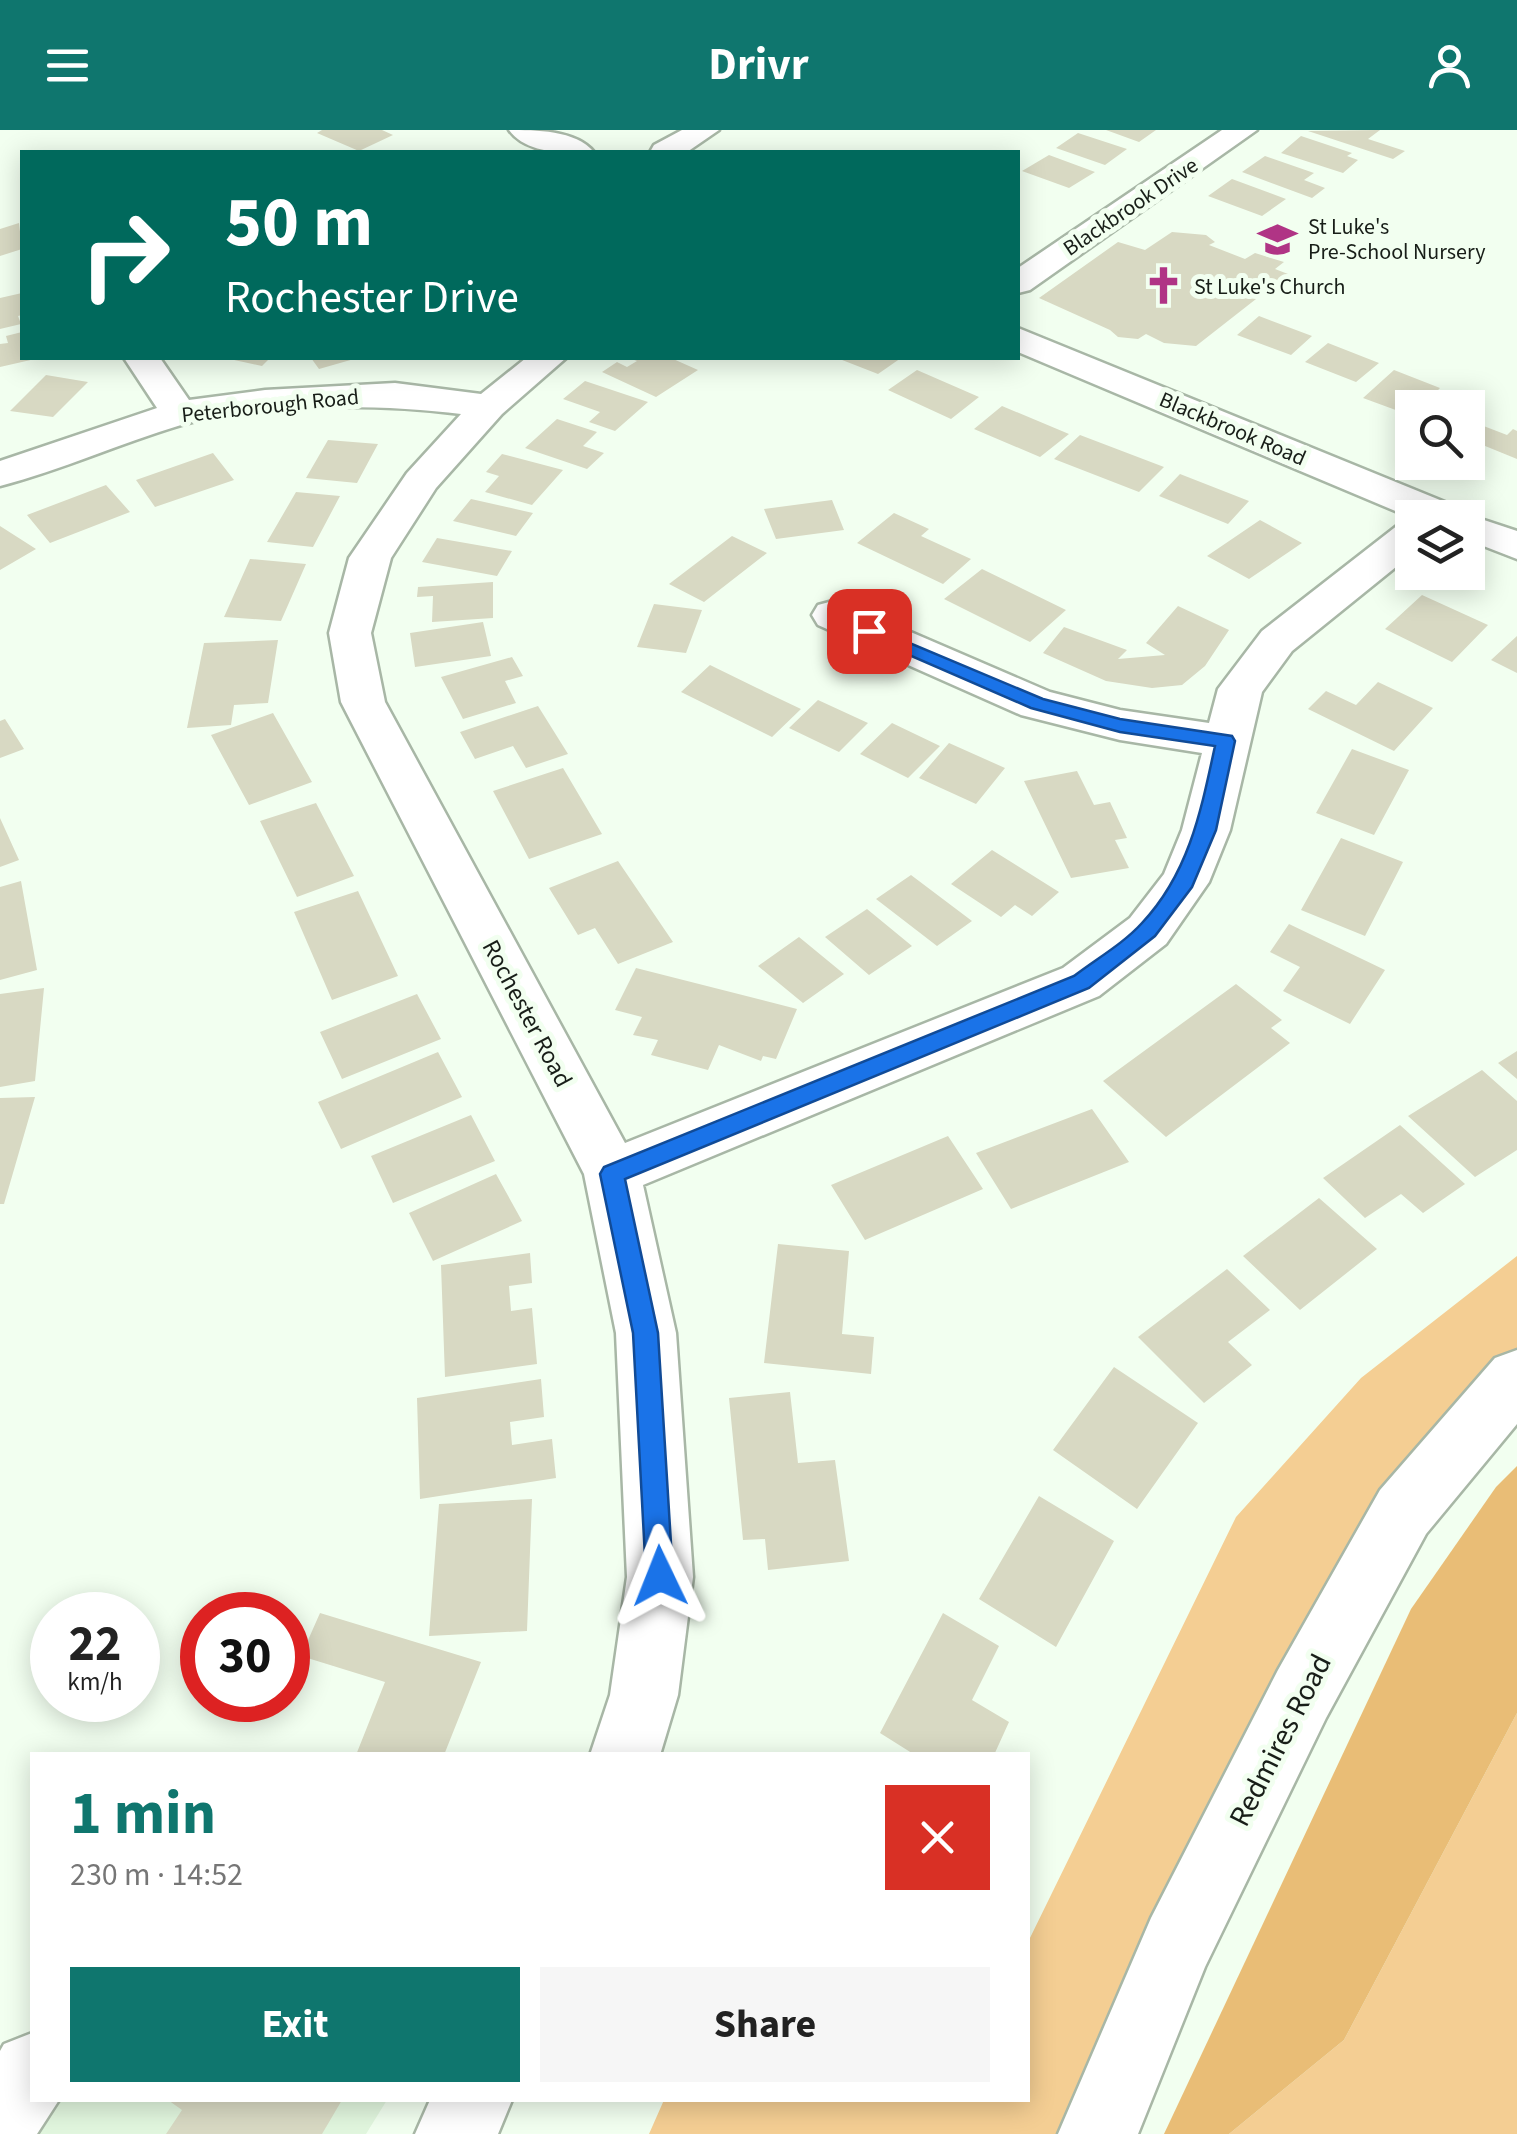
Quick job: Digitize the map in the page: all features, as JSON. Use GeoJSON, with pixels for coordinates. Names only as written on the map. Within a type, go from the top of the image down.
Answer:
{"type":"FeatureCollection","features":[{"type":"Feature","properties":{"kind":"street"},"geometry":{"type":"LineString","coordinates":[[524,130],[573,150]]}},
{"type":"Feature","properties":{"kind":"street"},"geometry":{"type":"LineString","coordinates":[[669,150],[704,130]]}},
{"type":"Feature","properties":{"kind":"street","name":"Blackbrook Drive"},"geometry":{"type":"LineString","coordinates":[[1020,282],[1242,130]]}},
{"type":"Feature","properties":{"kind":"street","name":"Blackbrook Road"},"geometry":{"type":"LineString","coordinates":[[1020,340],[1407,500]]}},
{"type":"Feature","properties":{"kind":"street"},"geometry":{"type":"LineString","coordinates":[[143,360],[179,413]]}},
{"type":"Feature","properties":{"kind":"street","name":"Rochester Road"},"geometry":{"type":"LineString","coordinates":[[546,360],[489,406],[421,481],[370,558],[350,633],[363,702],[612,1174],[646,1333],[660,1576],[644,1695],[626,1752]]}},
{"type":"Feature","properties":{"kind":"street","name":"Peterborough Road"},"geometry":{"type":"LineString","coordinates":[[0,474],[179,413],[265,401],[380,394],[489,406]]}},
{"type":"Feature","properties":{"kind":"street","name":"Blackbrook Road"},"geometry":{"type":"LineString","coordinates":[[1485,533],[1517,546]]}},
{"type":"Feature","properties":{"kind":"street"},"geometry":{"type":"LineString","coordinates":[[612,1174],[1081,982],[1148,931],[1185,882],[1206,830],[1240,688],[1278,641],[1395,557]]}},
{"type":"Feature","properties":{"kind":"street"},"geometry":{"type":"LineString","coordinates":[[833,615],[1037,704],[1120,725],[1226,741]]}},
{"type":"Feature","properties":{"kind":"street","name":"Redmires Road"},"geometry":{"type":"LineString","coordinates":[[1098,2134],[1177,1944],[1302,1694],[1403,1512],[1517,1378]]}},
{"type":"Feature","properties":{"kind":"street"},"geometry":{"type":"LineString","coordinates":[[0,2120],[30,2075]]}},
{"type":"Feature","properties":{"kind":"street"},"geometry":{"type":"LineString","coordinates":[[455,2134],[472,2102]]}},
{"type":"Feature","properties":{"kind":"shaded area"},"geometry":{"type":"Polygon","coordinates":[[[1517,1256],[1517,1378],[1403,1512],[1098,2134],[649,2134],[663,2102],[1030,2102],[1030,1938],[1236,1517],[1361,1378],[1517,1256]]]}},
{"type":"Feature","properties":{"kind":"shaded area"},"geometry":{"type":"Polygon","coordinates":[[[1517,1466],[1517,1713],[1344,2040],[1229,2134],[1164,2134],[1411,1609],[1496,1487],[1517,1466]]]}},
{"type":"Feature","properties":{"kind":"shaded area"},"geometry":{"type":"Polygon","coordinates":[[[1517,1713],[1517,2134],[1229,2134],[1344,2040],[1517,1713]]]}},
{"type":"Feature","properties":{"kind":"shaded area"},"geometry":{"type":"Polygon","coordinates":[[[35,2102],[386,2102],[366,2134],[13,2134],[35,2102]]]}},
{"type":"Feature","properties":{"kind":"building"},"geometry":{"type":"Polygon","coordinates":[[[382,130],[393,135],[357,150],[317,133],[382,130]]]}},
{"type":"Feature","properties":{"kind":"building"},"geometry":{"type":"Polygon","coordinates":[[[1106,130],[1156,130],[1139,142],[1106,130]]]}},
{"type":"Feature","properties":{"kind":"building"},"geometry":{"type":"Polygon","coordinates":[[[1380,130],[1368,139],[1405,151],[1393,159],[1308,131],[1380,130]]]}},
{"type":"Feature","properties":{"kind":"building"},"geometry":{"type":"Polygon","coordinates":[[[1078,133],[1127,149],[1105,165],[1056,148],[1078,133]]]}},
{"type":"Feature","properties":{"kind":"building"},"geometry":{"type":"Polygon","coordinates":[[[1301,136],[1352,153],[1347,156],[1358,160],[1343,173],[1281,153],[1301,136]]]}},
{"type":"Feature","properties":{"kind":"building"},"geometry":{"type":"Polygon","coordinates":[[[1049,155],[1095,172],[1069,188],[1022,171],[1049,155]]]}},
{"type":"Feature","properties":{"kind":"building"},"geometry":{"type":"Polygon","coordinates":[[[1265,156],[1314,173],[1304,180],[1325,188],[1312,198],[1242,172],[1265,156]]]}},
{"type":"Feature","properties":{"kind":"building"},"geometry":{"type":"Polygon","coordinates":[[[1232,179],[1286,199],[1262,216],[1208,196],[1232,179]]]}},
{"type":"Feature","properties":{"kind":"building"},"geometry":{"type":"Polygon","coordinates":[[[19,223],[20,250],[0,256],[0,229],[19,223]]]}},
{"type":"Feature","properties":{"kind":"building","name":"St Luke's Church"},"geometry":{"type":"Polygon","coordinates":[[[1172,232],[1206,235],[1215,242],[1209,245],[1245,259],[1255,253],[1284,262],[1275,269],[1288,274],[1196,346],[1164,343],[1146,334],[1138,339],[1118,337],[1039,298],[1118,242],[1145,250],[1172,232]]]}},
{"type":"Feature","properties":{"kind":"building"},"geometry":{"type":"Polygon","coordinates":[[[20,293],[20,324],[0,329],[0,298],[20,293]]]}},
{"type":"Feature","properties":{"kind":"building"},"geometry":{"type":"Polygon","coordinates":[[[1259,316],[1312,336],[1291,355],[1237,335],[1259,316]]]}},
{"type":"Feature","properties":{"kind":"building"},"geometry":{"type":"Polygon","coordinates":[[[20,332],[20,360],[31,360],[0,367],[0,344],[8,343],[6,336],[20,332]]]}},
{"type":"Feature","properties":{"kind":"building"},"geometry":{"type":"Polygon","coordinates":[[[1328,343],[1379,363],[1356,382],[1305,362],[1328,343]]]}},
{"type":"Feature","properties":{"kind":"building"},"geometry":{"type":"Polygon","coordinates":[[[234,360],[268,360],[262,366],[234,360]]]}},
{"type":"Feature","properties":{"kind":"building"},"geometry":{"type":"Polygon","coordinates":[[[312,360],[350,360],[319,369],[312,360]]]}},
{"type":"Feature","properties":{"kind":"building"},"geometry":{"type":"Polygon","coordinates":[[[676,360],[698,370],[656,397],[602,372],[617,362],[627,367],[637,361],[676,360]]]}},
{"type":"Feature","properties":{"kind":"building"},"geometry":{"type":"Polygon","coordinates":[[[842,360],[898,360],[878,374],[842,360]]]}},
{"type":"Feature","properties":{"kind":"building"},"geometry":{"type":"Polygon","coordinates":[[[917,370],[979,397],[951,419],[888,390],[917,370]]]}},
{"type":"Feature","properties":{"kind":"building"},"geometry":{"type":"Polygon","coordinates":[[[1394,370],[1440,388],[1395,390],[1395,410],[1363,398],[1394,370]]]}},
{"type":"Feature","properties":{"kind":"building"},"geometry":{"type":"Polygon","coordinates":[[[46,375],[88,382],[53,417],[10,411],[46,375]]]}},
{"type":"Feature","properties":{"kind":"building"},"geometry":{"type":"Polygon","coordinates":[[[585,381],[648,402],[615,431],[589,422],[600,412],[563,399],[585,381]]]}},
{"type":"Feature","properties":{"kind":"building"},"geometry":{"type":"Polygon","coordinates":[[[1002,406],[1069,434],[1040,457],[974,429],[1002,406]]]}},
{"type":"Feature","properties":{"kind":"building"},"geometry":{"type":"Polygon","coordinates":[[[557,419],[597,432],[583,446],[604,453],[587,469],[525,448],[557,419]]]}},
{"type":"Feature","properties":{"kind":"building"},"geometry":{"type":"Polygon","coordinates":[[[1485,427],[1507,435],[1513,429],[1517,431],[1517,459],[1485,446],[1485,427]]]}},
{"type":"Feature","properties":{"kind":"building"},"geometry":{"type":"Polygon","coordinates":[[[1080,435],[1164,467],[1139,492],[1054,459],[1080,435]]]}},
{"type":"Feature","properties":{"kind":"building"},"geometry":{"type":"Polygon","coordinates":[[[328,440],[378,444],[357,483],[306,478],[328,440]]]}},
{"type":"Feature","properties":{"kind":"building"},"geometry":{"type":"Polygon","coordinates":[[[213,453],[234,480],[155,507],[136,480],[213,453]]]}},
{"type":"Feature","properties":{"kind":"building"},"geometry":{"type":"Polygon","coordinates":[[[502,454],[563,470],[532,505],[485,492],[499,476],[486,472],[502,454]]]}},
{"type":"Feature","properties":{"kind":"building"},"geometry":{"type":"Polygon","coordinates":[[[1180,474],[1249,501],[1228,524],[1159,496],[1180,474]]]}},
{"type":"Feature","properties":{"kind":"building"},"geometry":{"type":"Polygon","coordinates":[[[106,485],[130,512],[50,543],[27,515],[106,485]]]}},
{"type":"Feature","properties":{"kind":"building"},"geometry":{"type":"Polygon","coordinates":[[[296,492],[340,496],[313,547],[267,542],[296,492]]]}},
{"type":"Feature","properties":{"kind":"building"},"geometry":{"type":"Polygon","coordinates":[[[471,499],[533,513],[516,536],[453,521],[471,499]]]}},
{"type":"Feature","properties":{"kind":"building"},"geometry":{"type":"Polygon","coordinates":[[[832,500],[844,530],[776,539],[764,509],[832,500]]]}},
{"type":"Feature","properties":{"kind":"building"},"geometry":{"type":"Polygon","coordinates":[[[894,513],[929,529],[921,536],[971,559],[943,584],[857,543],[894,513]]]}},
{"type":"Feature","properties":{"kind":"building"},"geometry":{"type":"Polygon","coordinates":[[[1260,520],[1302,543],[1249,579],[1207,556],[1260,520]]]}},
{"type":"Feature","properties":{"kind":"building"},"geometry":{"type":"Polygon","coordinates":[[[0,526],[36,549],[0,570],[0,526]]]}},
{"type":"Feature","properties":{"kind":"building"},"geometry":{"type":"Polygon","coordinates":[[[732,536],[767,553],[704,602],[669,584],[732,536]]]}},
{"type":"Feature","properties":{"kind":"building"},"geometry":{"type":"Polygon","coordinates":[[[437,538],[512,551],[497,576],[422,562],[437,538]]]}},
{"type":"Feature","properties":{"kind":"building"},"geometry":{"type":"Polygon","coordinates":[[[250,559],[306,564],[281,621],[224,617],[250,559]]]}},
{"type":"Feature","properties":{"kind":"building"},"geometry":{"type":"Polygon","coordinates":[[[982,569],[1066,610],[1030,642],[944,599],[982,569]]]}},
{"type":"Feature","properties":{"kind":"building"},"geometry":{"type":"Polygon","coordinates":[[[493,582],[493,618],[432,622],[433,596],[417,597],[418,587],[493,582]]]}},
{"type":"Feature","properties":{"kind":"building"},"geometry":{"type":"Polygon","coordinates":[[[1422,595],[1488,625],[1452,662],[1385,629],[1422,595]]]}},
{"type":"Feature","properties":{"kind":"building"},"geometry":{"type":"Polygon","coordinates":[[[654,604],[702,610],[686,653],[637,647],[654,604]]]}},
{"type":"Feature","properties":{"kind":"building"},"geometry":{"type":"Polygon","coordinates":[[[1178,606],[1229,630],[1205,666],[1182,685],[1152,688],[1106,681],[1043,653],[1064,627],[1127,650],[1118,659],[1165,655],[1146,643],[1178,606]]]}},
{"type":"Feature","properties":{"kind":"building"},"geometry":{"type":"Polygon","coordinates":[[[483,622],[491,656],[415,667],[410,633],[483,622]]]}},
{"type":"Feature","properties":{"kind":"building"},"geometry":{"type":"Polygon","coordinates":[[[1517,636],[1517,673],[1491,660],[1517,636]]]}},
{"type":"Feature","properties":{"kind":"building"},"geometry":{"type":"Polygon","coordinates":[[[278,640],[268,703],[234,705],[231,725],[187,728],[204,643],[278,640]]]}},
{"type":"Feature","properties":{"kind":"building"},"geometry":{"type":"Polygon","coordinates":[[[512,657],[523,676],[505,681],[516,703],[463,719],[441,677],[512,657]]]}},
{"type":"Feature","properties":{"kind":"building"},"geometry":{"type":"Polygon","coordinates":[[[710,665],[801,709],[772,737],[681,692],[710,665]]]}},
{"type":"Feature","properties":{"kind":"building"},"geometry":{"type":"Polygon","coordinates":[[[1378,682],[1433,708],[1394,751],[1308,709],[1326,691],[1356,705],[1378,682]]]}},
{"type":"Feature","properties":{"kind":"building"},"geometry":{"type":"Polygon","coordinates":[[[818,700],[868,723],[839,752],[789,728],[818,700]]]}},
{"type":"Feature","properties":{"kind":"building"},"geometry":{"type":"Polygon","coordinates":[[[538,706],[568,754],[526,768],[513,746],[475,759],[460,732],[538,706]]]}},
{"type":"Feature","properties":{"kind":"building"},"geometry":{"type":"Polygon","coordinates":[[[273,713],[312,782],[249,805],[211,735],[273,713]]]}},
{"type":"Feature","properties":{"kind":"building"},"geometry":{"type":"Polygon","coordinates":[[[5,719],[24,749],[0,758],[0,721],[5,719]]]}},
{"type":"Feature","properties":{"kind":"building"},"geometry":{"type":"Polygon","coordinates":[[[892,723],[940,746],[908,778],[860,754],[892,723]]]}},
{"type":"Feature","properties":{"kind":"building"},"geometry":{"type":"Polygon","coordinates":[[[949,743],[1005,768],[976,804],[919,778],[949,743]]]}},
{"type":"Feature","properties":{"kind":"building"},"geometry":{"type":"Polygon","coordinates":[[[1352,749],[1409,770],[1374,835],[1316,813],[1352,749]]]}},
{"type":"Feature","properties":{"kind":"building"},"geometry":{"type":"Polygon","coordinates":[[[563,768],[602,834],[529,859],[493,791],[563,768]]]}},
{"type":"Feature","properties":{"kind":"building"},"geometry":{"type":"Polygon","coordinates":[[[1077,771],[1094,805],[1110,802],[1127,838],[1115,840],[1129,868],[1071,878],[1024,781],[1077,771]]]}},
{"type":"Feature","properties":{"kind":"building"},"geometry":{"type":"Polygon","coordinates":[[[316,803],[354,876],[297,897],[260,821],[316,803]]]}},
{"type":"Feature","properties":{"kind":"building"},"geometry":{"type":"Polygon","coordinates":[[[0,818],[19,860],[0,867],[0,818]]]}},
{"type":"Feature","properties":{"kind":"building"},"geometry":{"type":"Polygon","coordinates":[[[1341,838],[1403,862],[1365,936],[1301,910],[1341,838]]]}},
{"type":"Feature","properties":{"kind":"building"},"geometry":{"type":"Polygon","coordinates":[[[992,850],[1059,892],[1032,916],[1015,905],[1001,917],[951,884],[992,850]]]}},
{"type":"Feature","properties":{"kind":"building"},"geometry":{"type":"Polygon","coordinates":[[[618,861],[673,942],[618,964],[595,928],[578,935],[549,888],[618,861]]]}},
{"type":"Feature","properties":{"kind":"building"},"geometry":{"type":"Polygon","coordinates":[[[911,875],[972,921],[937,946],[876,899],[911,875]]]}},
{"type":"Feature","properties":{"kind":"building"},"geometry":{"type":"Polygon","coordinates":[[[21,881],[37,970],[0,980],[0,887],[21,881]]]}},
{"type":"Feature","properties":{"kind":"building"},"geometry":{"type":"Polygon","coordinates":[[[358,891],[398,976],[332,1000],[294,912],[358,891]]]}},
{"type":"Feature","properties":{"kind":"building"},"geometry":{"type":"Polygon","coordinates":[[[867,909],[912,946],[869,975],[825,937],[867,909]]]}},
{"type":"Feature","properties":{"kind":"building"},"geometry":{"type":"Polygon","coordinates":[[[1289,924],[1385,970],[1350,1024],[1283,991],[1300,967],[1270,952],[1289,924]]]}},
{"type":"Feature","properties":{"kind":"building"},"geometry":{"type":"Polygon","coordinates":[[[799,937],[844,974],[803,1003],[758,966],[799,937]]]}},
{"type":"Feature","properties":{"kind":"building"},"geometry":{"type":"Polygon","coordinates":[[[636,968],[797,1009],[776,1059],[763,1056],[761,1061],[719,1045],[708,1070],[651,1055],[658,1040],[633,1035],[642,1017],[615,1010],[636,968]]]}},
{"type":"Feature","properties":{"kind":"building"},"geometry":{"type":"Polygon","coordinates":[[[1236,984],[1282,1020],[1271,1028],[1290,1043],[1166,1137],[1103,1081],[1236,984]]]}},
{"type":"Feature","properties":{"kind":"building"},"geometry":{"type":"Polygon","coordinates":[[[44,988],[35,1081],[0,1087],[0,994],[44,988]]]}},
{"type":"Feature","properties":{"kind":"building"},"geometry":{"type":"Polygon","coordinates":[[[417,994],[441,1039],[342,1079],[320,1032],[417,994]]]}},
{"type":"Feature","properties":{"kind":"building"},"geometry":{"type":"Polygon","coordinates":[[[1517,1051],[1517,1079],[1498,1063],[1517,1051]]]}},
{"type":"Feature","properties":{"kind":"building"},"geometry":{"type":"Polygon","coordinates":[[[438,1052],[462,1097],[341,1149],[318,1102],[438,1052]]]}},
{"type":"Feature","properties":{"kind":"building"},"geometry":{"type":"Polygon","coordinates":[[[1482,1070],[1517,1101],[1517,1150],[1475,1177],[1408,1116],[1482,1070]]]}},
{"type":"Feature","properties":{"kind":"building"},"geometry":{"type":"Polygon","coordinates":[[[35,1097],[4,1204],[0,1204],[0,1098],[35,1097]]]}},
{"type":"Feature","properties":{"kind":"building"},"geometry":{"type":"Polygon","coordinates":[[[1092,1109],[1129,1162],[1011,1209],[976,1153],[1092,1109]]]}},
{"type":"Feature","properties":{"kind":"building"},"geometry":{"type":"Polygon","coordinates":[[[471,1115],[495,1161],[393,1203],[371,1156],[471,1115]]]}},
{"type":"Feature","properties":{"kind":"building"},"geometry":{"type":"Polygon","coordinates":[[[1400,1125],[1465,1184],[1423,1213],[1401,1194],[1365,1218],[1323,1178],[1400,1125]]]}},
{"type":"Feature","properties":{"kind":"building"},"geometry":{"type":"Polygon","coordinates":[[[948,1136],[983,1189],[865,1240],[831,1185],[948,1136]]]}},
{"type":"Feature","properties":{"kind":"building"},"geometry":{"type":"Polygon","coordinates":[[[496,1174],[522,1221],[433,1261],[409,1213],[496,1174]]]}},
{"type":"Feature","properties":{"kind":"building"},"geometry":{"type":"Polygon","coordinates":[[[1319,1198],[1377,1249],[1300,1310],[1243,1256],[1319,1198]]]}},
{"type":"Feature","properties":{"kind":"building"},"geometry":{"type":"Polygon","coordinates":[[[778,1244],[849,1251],[842,1334],[874,1337],[871,1374],[764,1363],[778,1244]]]}},
{"type":"Feature","properties":{"kind":"building"},"geometry":{"type":"Polygon","coordinates":[[[530,1253],[532,1283],[509,1286],[511,1311],[532,1308],[537,1364],[445,1377],[441,1265],[530,1253]]]}},
{"type":"Feature","properties":{"kind":"building"},"geometry":{"type":"Polygon","coordinates":[[[1227,1269],[1270,1310],[1228,1342],[1252,1365],[1204,1403],[1138,1337],[1227,1269]]]}},
{"type":"Feature","properties":{"kind":"building"},"geometry":{"type":"Polygon","coordinates":[[[1114,1367],[1198,1423],[1137,1509],[1053,1450],[1114,1367]]]}},
{"type":"Feature","properties":{"kind":"building"},"geometry":{"type":"Polygon","coordinates":[[[541,1379],[544,1417],[510,1422],[512,1445],[552,1439],[556,1478],[420,1499],[417,1398],[541,1379]]]}},
{"type":"Feature","properties":{"kind":"building"},"geometry":{"type":"Polygon","coordinates":[[[790,1392],[798,1463],[835,1460],[849,1561],[768,1570],[765,1539],[743,1540],[729,1398],[790,1392]]]}},
{"type":"Feature","properties":{"kind":"building"},"geometry":{"type":"Polygon","coordinates":[[[1039,1496],[1114,1541],[1056,1647],[979,1599],[1039,1496]]]}},
{"type":"Feature","properties":{"kind":"building"},"geometry":{"type":"Polygon","coordinates":[[[532,1499],[527,1631],[429,1636],[439,1504],[532,1499]]]}},
{"type":"Feature","properties":{"kind":"building"},"geometry":{"type":"Polygon","coordinates":[[[320,1613],[481,1662],[445,1752],[357,1752],[385,1682],[310,1659],[310,1636],[320,1613]]]}},
{"type":"Feature","properties":{"kind":"building"},"geometry":{"type":"Polygon","coordinates":[[[943,1613],[999,1646],[972,1700],[1009,1722],[995,1752],[910,1752],[880,1733],[943,1613]]]}},
{"type":"Feature","properties":{"kind":"building"},"geometry":{"type":"Polygon","coordinates":[[[171,2102],[341,2102],[322,2134],[166,2134],[182,2110],[171,2102]]]}},
{"type":"Feature","properties":{"kind":"place","name":"St Luke's Pre-School Nursery"},"geometry":{"type":"Point","coordinates":[1278,239]}},
{"type":"Feature","properties":{"kind":"place","name":"St Luke's Church"},"geometry":{"type":"Point","coordinates":[1164,286]}},
{"type":"Feature","properties":{"kind":"route"},"geometry":{"type":"LineString","coordinates":[[660,1576],[646,1333],[612,1174],[1081,982],[1148,931],[1185,882],[1206,830],[1226,741],[1120,725],[1037,704],[869,631]]}}]}
